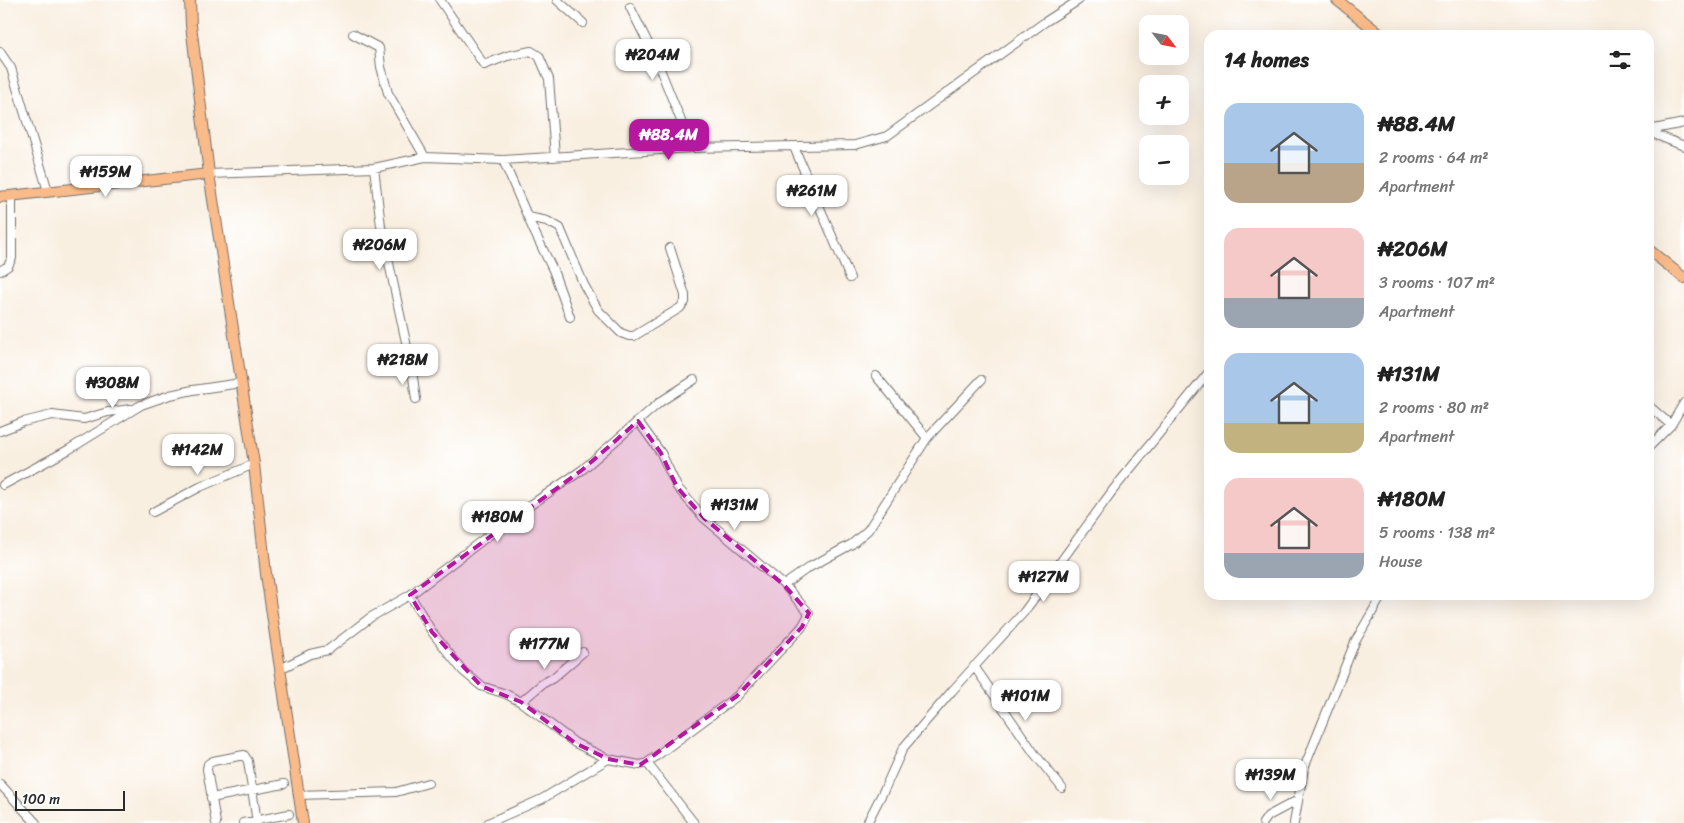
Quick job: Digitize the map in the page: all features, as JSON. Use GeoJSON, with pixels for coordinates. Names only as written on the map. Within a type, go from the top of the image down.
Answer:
{"type":"FeatureCollection","features":[{"type":"Feature","properties":{"kind":"main road"},"geometry":{"type":"LineString","coordinates":[[190,0],[191,25],[209,174],[254,464],[266,574],[303,823]]}},
{"type":"Feature","properties":{"kind":"main road"},"geometry":{"type":"LineString","coordinates":[[1337,0],[1375,30]]}},
{"type":"Feature","properties":{"kind":"main road"},"geometry":{"type":"LineString","coordinates":[[0,197],[209,174]]}},
{"type":"Feature","properties":{"kind":"main road"},"geometry":{"type":"LineString","coordinates":[[1654,254],[1684,278]]}},
{"type":"Feature","properties":{"kind":"street"},"geometry":{"type":"LineString","coordinates":[[440,0],[484,65],[507,56],[531,51],[539,56],[549,79],[555,157]]}},
{"type":"Feature","properties":{"kind":"street"},"geometry":{"type":"LineString","coordinates":[[557,0],[583,23]]}},
{"type":"Feature","properties":{"kind":"street"},"geometry":{"type":"LineString","coordinates":[[209,174],[374,168],[425,157],[503,160],[692,148],[855,146],[887,136],[1045,22],[1079,0]]}},
{"type":"Feature","properties":{"kind":"street"},"geometry":{"type":"LineString","coordinates":[[630,7],[656,59],[692,148]]}},
{"type":"Feature","properties":{"kind":"street"},"geometry":{"type":"LineString","coordinates":[[353,34],[379,48],[381,66],[388,92],[425,157]]}},
{"type":"Feature","properties":{"kind":"street"},"geometry":{"type":"LineString","coordinates":[[0,52],[11,68],[48,191]]}},
{"type":"Feature","properties":{"kind":"street"},"geometry":{"type":"LineString","coordinates":[[1654,130],[1684,123]]}},
{"type":"Feature","properties":{"kind":"street"},"geometry":{"type":"LineString","coordinates":[[1654,133],[1684,146]]}},
{"type":"Feature","properties":{"kind":"street"},"geometry":{"type":"LineString","coordinates":[[794,147],[850,278]]}},
{"type":"Feature","properties":{"kind":"street"},"geometry":{"type":"LineString","coordinates":[[503,160],[553,270],[570,317]]}},
{"type":"Feature","properties":{"kind":"street"},"geometry":{"type":"LineString","coordinates":[[374,168],[381,226],[410,360],[416,399]]}},
{"type":"Feature","properties":{"kind":"street"},"geometry":{"type":"LineString","coordinates":[[0,271],[8,266],[12,258],[12,196]]}},
{"type":"Feature","properties":{"kind":"street"},"geometry":{"type":"LineString","coordinates":[[528,217],[547,220],[560,228],[584,285],[598,310],[621,333],[629,336],[634,336],[680,308],[684,302],[685,295],[670,248]]}},
{"type":"Feature","properties":{"kind":"street"},"geometry":{"type":"LineString","coordinates":[[876,376],[927,438]]}},
{"type":"Feature","properties":{"kind":"street"},"geometry":{"type":"LineString","coordinates":[[867,823],[903,748],[1024,612],[1112,490],[1204,378]]}},
{"type":"Feature","properties":{"kind":"street"},"geometry":{"type":"LineString","coordinates":[[280,669],[310,654],[328,650],[371,617],[410,595],[513,517],[582,470],[660,402],[694,380]]}},
{"type":"Feature","properties":{"kind":"street"},"geometry":{"type":"LineString","coordinates":[[784,585],[808,568],[852,544],[868,530],[927,438],[981,380]]}},
{"type":"Feature","properties":{"kind":"street"},"geometry":{"type":"LineString","coordinates":[[3,485],[68,450],[135,408],[170,395],[241,384]]}},
{"type":"Feature","properties":{"kind":"street"},"geometry":{"type":"LineString","coordinates":[[1654,442],[1670,425],[1684,403]]}},
{"type":"Feature","properties":{"kind":"street"},"geometry":{"type":"LineString","coordinates":[[0,431],[23,422],[52,415],[84,419],[108,412],[135,408]]}},
{"type":"Feature","properties":{"kind":"street"},"geometry":{"type":"LineString","coordinates":[[1654,411],[1670,425]]}},
{"type":"Feature","properties":{"kind":"street"},"geometry":{"type":"LineString","coordinates":[[410,595],[432,632],[463,671],[481,686],[506,694],[521,702],[575,743],[608,759],[640,765],[647,763],[737,696],[802,627],[809,613],[784,585],[704,518],[677,487],[661,453],[638,421]]}},
{"type":"Feature","properties":{"kind":"street"},"geometry":{"type":"LineString","coordinates":[[154,512],[200,487],[254,464]]}},
{"type":"Feature","properties":{"kind":"street"},"geometry":{"type":"LineString","coordinates":[[1294,823],[1304,768],[1355,642],[1379,600]]}},
{"type":"Feature","properties":{"kind":"street"},"geometry":{"type":"LineString","coordinates":[[521,702],[542,684],[554,678],[583,652]]}},
{"type":"Feature","properties":{"kind":"street"},"geometry":{"type":"LineString","coordinates":[[974,666],[1034,753],[1062,788]]}},
{"type":"Feature","properties":{"kind":"street"},"geometry":{"type":"LineString","coordinates":[[216,823],[207,770],[208,764],[213,761],[244,755],[246,757],[257,822]]}},
{"type":"Feature","properties":{"kind":"street"},"geometry":{"type":"LineString","coordinates":[[489,823],[542,799],[608,759]]}},
{"type":"Feature","properties":{"kind":"street"},"geometry":{"type":"LineString","coordinates":[[647,763],[694,823]]}},
{"type":"Feature","properties":{"kind":"street"},"geometry":{"type":"LineString","coordinates":[[298,795],[396,792],[428,783]]}},
{"type":"Feature","properties":{"kind":"street"},"geometry":{"type":"LineString","coordinates":[[0,784],[36,823]]}},
{"type":"Feature","properties":{"kind":"street"},"geometry":{"type":"LineString","coordinates":[[212,798],[284,784]]}},
{"type":"Feature","properties":{"kind":"street"},"geometry":{"type":"LineString","coordinates":[[1264,823],[1268,816],[1298,800]]}},
{"type":"Feature","properties":{"kind":"street"},"geometry":{"type":"LineString","coordinates":[[243,823],[257,822],[289,814]]}},
{"type":"Feature","properties":{"kind":"highlighted area"},"geometry":{"type":"Polygon","coordinates":[[[638,421],[661,453],[677,487],[704,518],[784,585],[809,613],[802,627],[737,696],[640,765],[608,759],[575,743],[521,702],[481,686],[432,632],[410,595],[582,470],[638,421]]]}}]}
